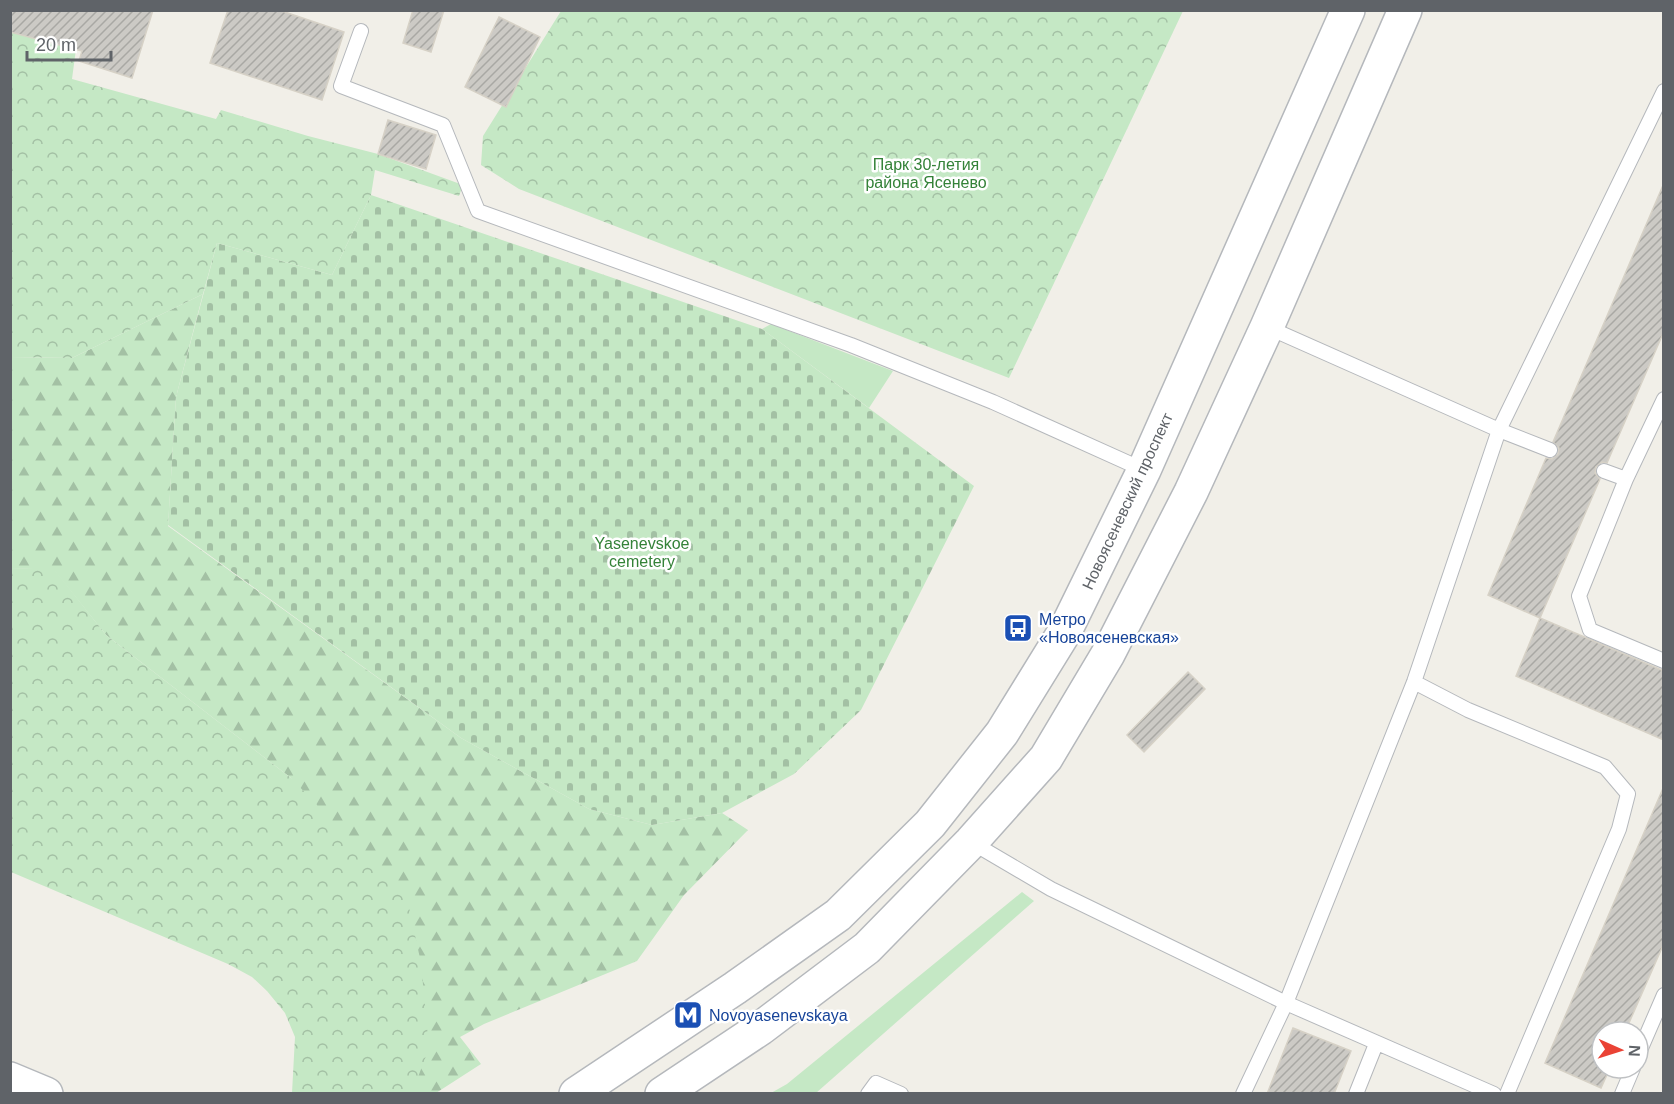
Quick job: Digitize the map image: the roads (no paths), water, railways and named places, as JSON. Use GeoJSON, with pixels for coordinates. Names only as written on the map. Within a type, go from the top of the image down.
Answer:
{"type":"FeatureCollection","features":[{"type":"Feature","properties":{"kind":"street","name":"Новоясеневский проспект"},"geometry":{"type":"LineString","coordinates":[[576,1094],[735,988],[838,915],[930,824],[1002,732],[1065,631],[1143,470],[1348,10]]}},
{"type":"Feature","properties":{"kind":"street"},"geometry":{"type":"LineString","coordinates":[[662,1094],[761,1028],[867,948],[971,842],[1046,758],[1108,654],[1191,492],[1267,327],[1405,10]]}},
{"type":"Feature","properties":{"kind":"street"},"geometry":{"type":"LineString","coordinates":[[10,1079],[46,1094]]}},
{"type":"Feature","properties":{"kind":"lane"},"geometry":{"type":"LineString","coordinates":[[361,31],[341,86],[444,125],[478,211],[851,345],[993,402],[1143,470]]}},
{"type":"Feature","properties":{"kind":"lane"},"geometry":{"type":"LineString","coordinates":[[1243,1094],[1286,1003],[1414,682],[1499,430],[1664,91]]}},
{"type":"Feature","properties":{"kind":"lane"},"geometry":{"type":"LineString","coordinates":[[1267,327],[1499,430],[1550,450]]}},
{"type":"Feature","properties":{"kind":"lane"},"geometry":{"type":"LineString","coordinates":[[1663,402],[1626,479],[1579,596],[1590,630],[1664,661]]}},
{"type":"Feature","properties":{"kind":"lane"},"geometry":{"type":"LineString","coordinates":[[1604,471],[1626,479]]}},
{"type":"Feature","properties":{"kind":"lane"},"geometry":{"type":"LineString","coordinates":[[1414,682],[1468,710],[1605,767],[1628,794],[1619,829],[1507,1094]]}},
{"type":"Feature","properties":{"kind":"lane"},"geometry":{"type":"LineString","coordinates":[[971,842],[1051,889],[1286,1003],[1494,1094]]}},
{"type":"Feature","properties":{"kind":"lane"},"geometry":{"type":"LineString","coordinates":[[1650,1027],[1664,995]]}},
{"type":"Feature","properties":{"kind":"lane"},"geometry":{"type":"LineString","coordinates":[[1356,1094],[1376,1044]]}},
{"type":"Feature","properties":{"kind":"lane"},"geometry":{"type":"LineString","coordinates":[[1622,1094],[1628,1080]]}},
{"type":"Feature","properties":{"kind":"lane"},"geometry":{"type":"LineString","coordinates":[[868,1094],[876,1083],[901,1094]]}},
{"type":"Feature","properties":{"kind":"place","name":"Метро «Новоясеневская»"},"geometry":{"type":"Point","coordinates":[1018,628]}},
{"type":"Feature","properties":{"kind":"place","name":"Novoyasenevskaya"},"geometry":{"type":"Point","coordinates":[688,1015]}},
{"type":"Feature","properties":{"kind":"park label","name":"Парк 30-летия района Ясенево"},"geometry":{"type":"Point","coordinates":[926,173]}},
{"type":"Feature","properties":{"kind":"park label","name":"Yasenevskoe cemetery"},"geometry":{"type":"Point","coordinates":[642,552]}}]}
